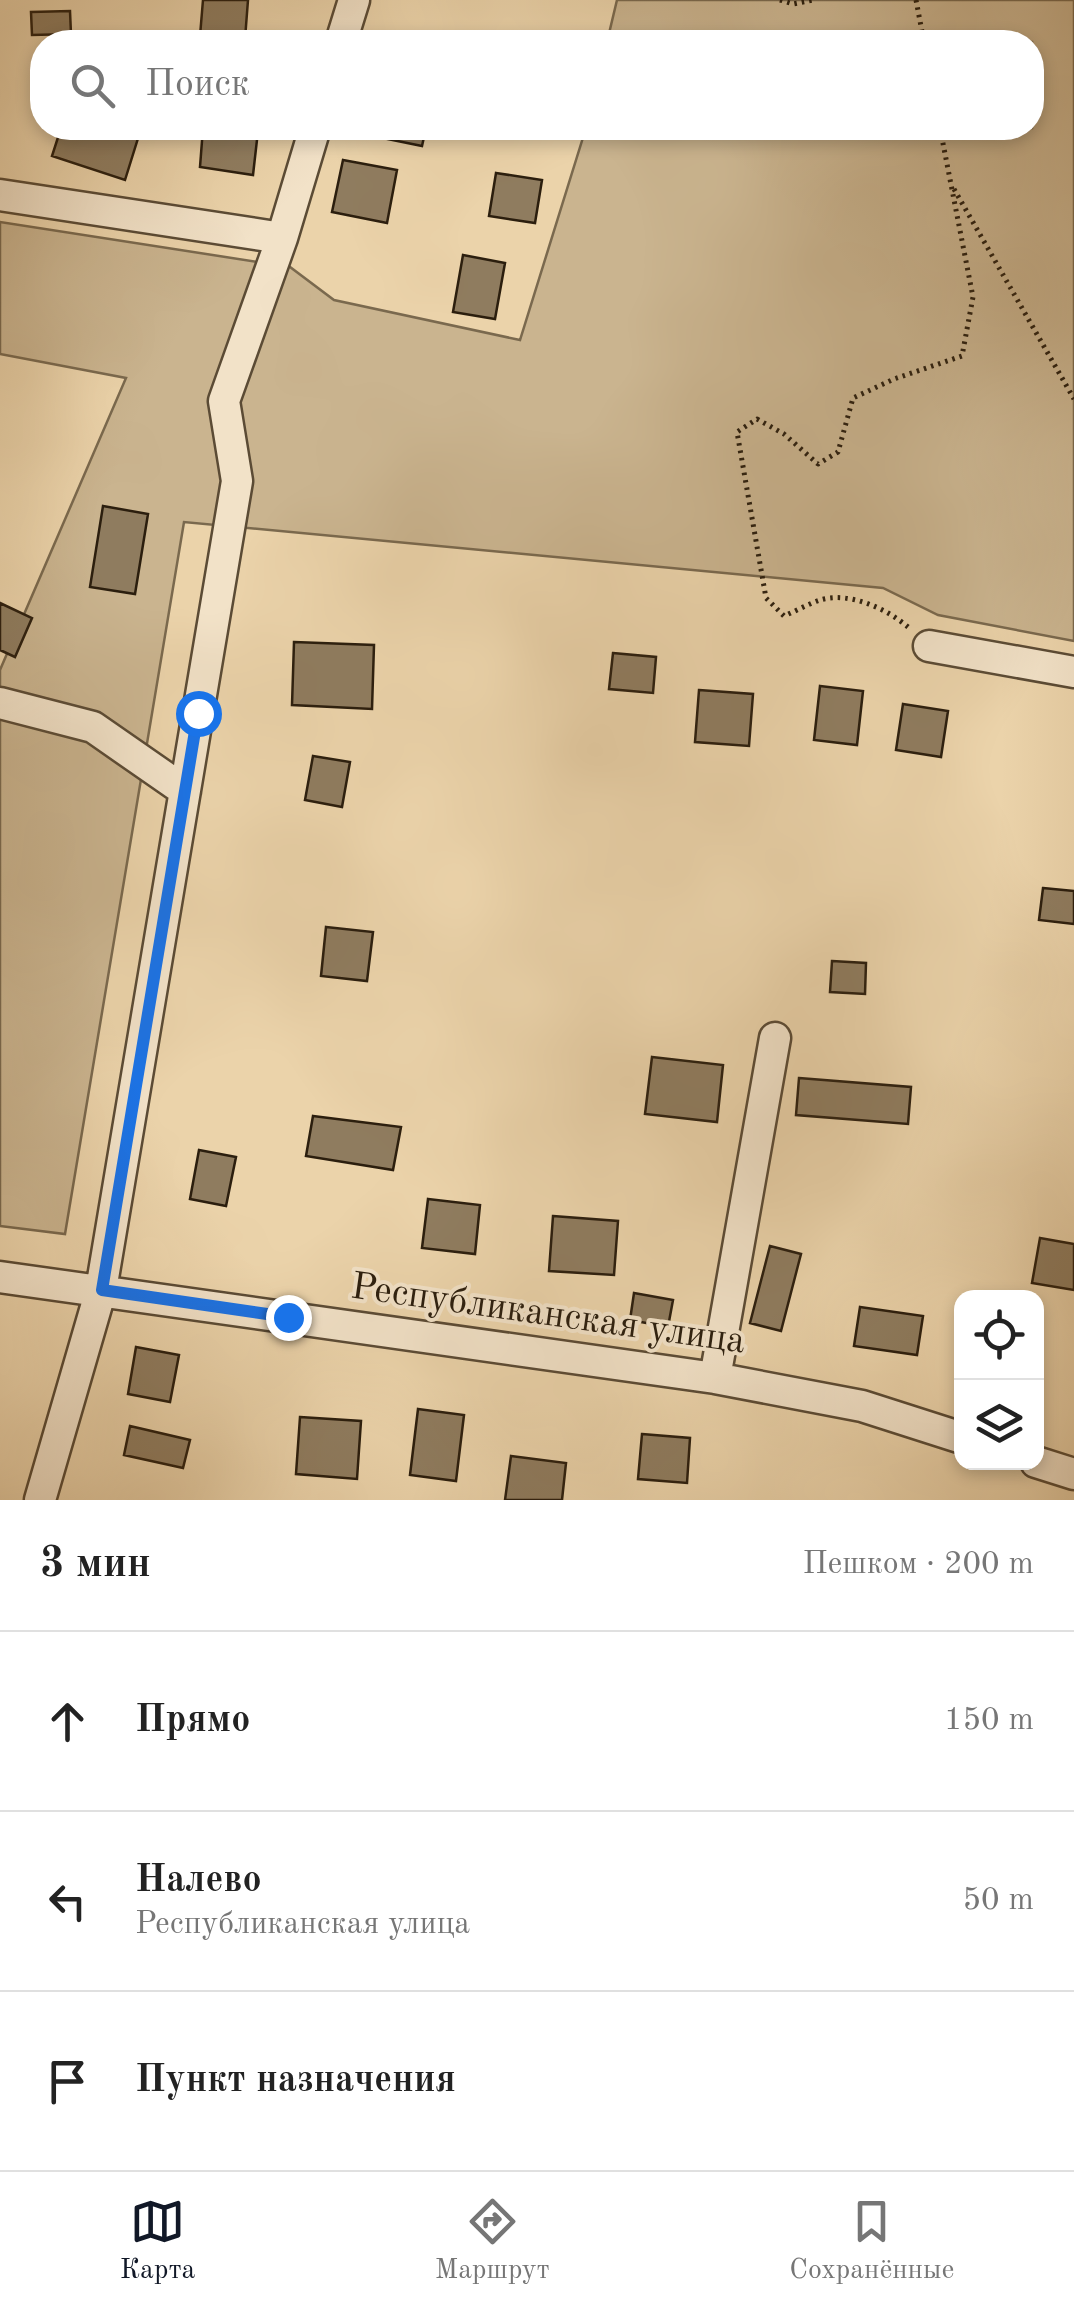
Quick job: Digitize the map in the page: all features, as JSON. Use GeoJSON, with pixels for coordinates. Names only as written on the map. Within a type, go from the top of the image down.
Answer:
{"type":"FeatureCollection","features":[{"type":"Feature","properties":{"kind":"street"},"geometry":{"type":"LineString","coordinates":[[345,30],[354,0]]}},
{"type":"Feature","properties":{"kind":"street"},"geometry":{"type":"LineString","coordinates":[[40,1500],[102,1290],[237,481],[224,400],[282,238],[311,140]]}},
{"type":"Feature","properties":{"kind":"street"},"geometry":{"type":"LineString","coordinates":[[0,195],[282,238]]}},
{"type":"Feature","properties":{"kind":"street"},"geometry":{"type":"LineString","coordinates":[[929,646],[1074,672]]}},
{"type":"Feature","properties":{"kind":"street"},"geometry":{"type":"LineString","coordinates":[[0,703],[93,727],[185,791]]}},
{"type":"Feature","properties":{"kind":"street"},"geometry":{"type":"LineString","coordinates":[[715,1378],[775,1038]]}},
{"type":"Feature","properties":{"kind":"street","name":"Республиканская улица"},"geometry":{"type":"LineString","coordinates":[[0,1278],[715,1378],[862,1406],[954,1435]]}},
{"type":"Feature","properties":{"kind":"street"},"geometry":{"type":"LineString","coordinates":[[1044,1465],[1074,1474]]}},
{"type":"Feature","properties":{"kind":"path"},"geometry":{"type":"LineString","coordinates":[[780,0],[793,4],[813,0]]}},
{"type":"Feature","properties":{"kind":"path"},"geometry":{"type":"LineString","coordinates":[[916,0],[922,30]]}},
{"type":"Feature","properties":{"kind":"path"},"geometry":{"type":"LineString","coordinates":[[929,646],[895,616],[862,601],[824,598],[784,616],[766,598],[737,432],[757,419],[784,434],[818,464],[838,452],[852,398],[962,356],[973,298],[942,140]]}},
{"type":"Feature","properties":{"kind":"path"},"geometry":{"type":"LineString","coordinates":[[951,185],[1074,399]]}},
{"type":"Feature","properties":{"kind":"shaded area"},"geometry":{"type":"Polygon","coordinates":[[[617,0],[1074,0],[1074,641],[938,615],[883,588],[184,522],[65,1234],[0,1226],[0,670],[126,378],[0,354],[0,222],[290,267],[334,300],[520,340],[582,140],[1044,140],[1044,30],[610,30],[617,0]]]}},
{"type":"Feature","properties":{"kind":"building"},"geometry":{"type":"Polygon","coordinates":[[[203,0],[248,0],[246,30],[200,30],[203,0]]]}},
{"type":"Feature","properties":{"kind":"building"},"geometry":{"type":"Polygon","coordinates":[[[70,11],[71,30],[32,30],[31,12],[70,11]]]}},
{"type":"Feature","properties":{"kind":"building"},"geometry":{"type":"Polygon","coordinates":[[[57,140],[137,140],[125,180],[52,156],[57,140]]]}},
{"type":"Feature","properties":{"kind":"building"},"geometry":{"type":"Polygon","coordinates":[[[202,140],[257,140],[253,175],[200,167],[202,140]]]}},
{"type":"Feature","properties":{"kind":"building"},"geometry":{"type":"Polygon","coordinates":[[[392,140],[423,140],[422,146],[392,140]]]}},
{"type":"Feature","properties":{"kind":"building"},"geometry":{"type":"Polygon","coordinates":[[[343,160],[397,170],[387,223],[332,212],[343,160]]]}},
{"type":"Feature","properties":{"kind":"building"},"geometry":{"type":"Polygon","coordinates":[[[496,173],[542,180],[535,223],[489,216],[496,173]]]}},
{"type":"Feature","properties":{"kind":"building"},"geometry":{"type":"Polygon","coordinates":[[[463,255],[505,263],[495,319],[453,312],[463,255]]]}},
{"type":"Feature","properties":{"kind":"building"},"geometry":{"type":"Polygon","coordinates":[[[103,506],[148,514],[135,594],[90,587],[103,506]]]}},
{"type":"Feature","properties":{"kind":"building"},"geometry":{"type":"Polygon","coordinates":[[[0,603],[32,618],[15,657],[0,650],[0,603]]]}},
{"type":"Feature","properties":{"kind":"building"},"geometry":{"type":"Polygon","coordinates":[[[294,642],[374,645],[372,709],[292,705],[294,642]]]}},
{"type":"Feature","properties":{"kind":"building"},"geometry":{"type":"Polygon","coordinates":[[[613,653],[656,657],[653,693],[609,689],[613,653]]]}},
{"type":"Feature","properties":{"kind":"building"},"geometry":{"type":"Polygon","coordinates":[[[820,686],[863,691],[857,745],[814,740],[820,686]]]}},
{"type":"Feature","properties":{"kind":"building"},"geometry":{"type":"Polygon","coordinates":[[[699,690],[753,694],[749,746],[695,742],[699,690]]]}},
{"type":"Feature","properties":{"kind":"building"},"geometry":{"type":"Polygon","coordinates":[[[903,704],[948,711],[941,757],[896,750],[903,704]]]}},
{"type":"Feature","properties":{"kind":"building"},"geometry":{"type":"Polygon","coordinates":[[[313,756],[350,762],[342,807],[305,800],[313,756]]]}},
{"type":"Feature","properties":{"kind":"building"},"geometry":{"type":"Polygon","coordinates":[[[1043,888],[1074,891],[1074,924],[1039,920],[1043,888]]]}},
{"type":"Feature","properties":{"kind":"building"},"geometry":{"type":"Polygon","coordinates":[[[326,927],[373,932],[367,981],[321,976],[326,927]]]}},
{"type":"Feature","properties":{"kind":"building"},"geometry":{"type":"Polygon","coordinates":[[[832,961],[866,963],[865,994],[830,992],[832,961]]]}},
{"type":"Feature","properties":{"kind":"building"},"geometry":{"type":"Polygon","coordinates":[[[652,1057],[723,1065],[717,1122],[645,1114],[652,1057]]]}},
{"type":"Feature","properties":{"kind":"building"},"geometry":{"type":"Polygon","coordinates":[[[799,1078],[911,1087],[908,1124],[796,1115],[799,1078]]]}},
{"type":"Feature","properties":{"kind":"building"},"geometry":{"type":"Polygon","coordinates":[[[313,1116],[401,1127],[393,1170],[306,1156],[313,1116]]]}},
{"type":"Feature","properties":{"kind":"building"},"geometry":{"type":"Polygon","coordinates":[[[199,1150],[236,1157],[226,1206],[190,1199],[199,1150]]]}},
{"type":"Feature","properties":{"kind":"building"},"geometry":{"type":"Polygon","coordinates":[[[428,1199],[480,1205],[475,1254],[422,1248],[428,1199]]]}},
{"type":"Feature","properties":{"kind":"building"},"geometry":{"type":"Polygon","coordinates":[[[553,1216],[618,1221],[614,1275],[549,1271],[553,1216]]]}},
{"type":"Feature","properties":{"kind":"building"},"geometry":{"type":"Polygon","coordinates":[[[1040,1238],[1074,1244],[1074,1290],[1032,1283],[1040,1238]]]}},
{"type":"Feature","properties":{"kind":"building"},"geometry":{"type":"Polygon","coordinates":[[[770,1246],[801,1254],[781,1331],[750,1323],[770,1246]]]}},
{"type":"Feature","properties":{"kind":"building"},"geometry":{"type":"Polygon","coordinates":[[[634,1293],[673,1300],[668,1327],[630,1320],[634,1293]]]}},
{"type":"Feature","properties":{"kind":"building"},"geometry":{"type":"Polygon","coordinates":[[[860,1307],[923,1316],[917,1355],[854,1346],[860,1307]]]}},
{"type":"Feature","properties":{"kind":"building"},"geometry":{"type":"Polygon","coordinates":[[[136,1347],[179,1355],[170,1402],[128,1394],[136,1347]]]}},
{"type":"Feature","properties":{"kind":"building"},"geometry":{"type":"Polygon","coordinates":[[[418,1409],[464,1415],[456,1481],[410,1475],[418,1409]]]}},
{"type":"Feature","properties":{"kind":"building"},"geometry":{"type":"Polygon","coordinates":[[[300,1417],[361,1421],[357,1479],[296,1474],[300,1417]]]}},
{"type":"Feature","properties":{"kind":"building"},"geometry":{"type":"Polygon","coordinates":[[[130,1426],[190,1440],[183,1468],[124,1455],[130,1426]]]}},
{"type":"Feature","properties":{"kind":"building"},"geometry":{"type":"Polygon","coordinates":[[[642,1434],[690,1438],[687,1483],[638,1479],[642,1434]]]}},
{"type":"Feature","properties":{"kind":"building"},"geometry":{"type":"Polygon","coordinates":[[[511,1456],[566,1463],[562,1500],[505,1500],[511,1456]]]}},
{"type":"Feature","properties":{"kind":"route"},"geometry":{"type":"LineString","coordinates":[[198,713],[102,1290],[288,1317]]}}]}
